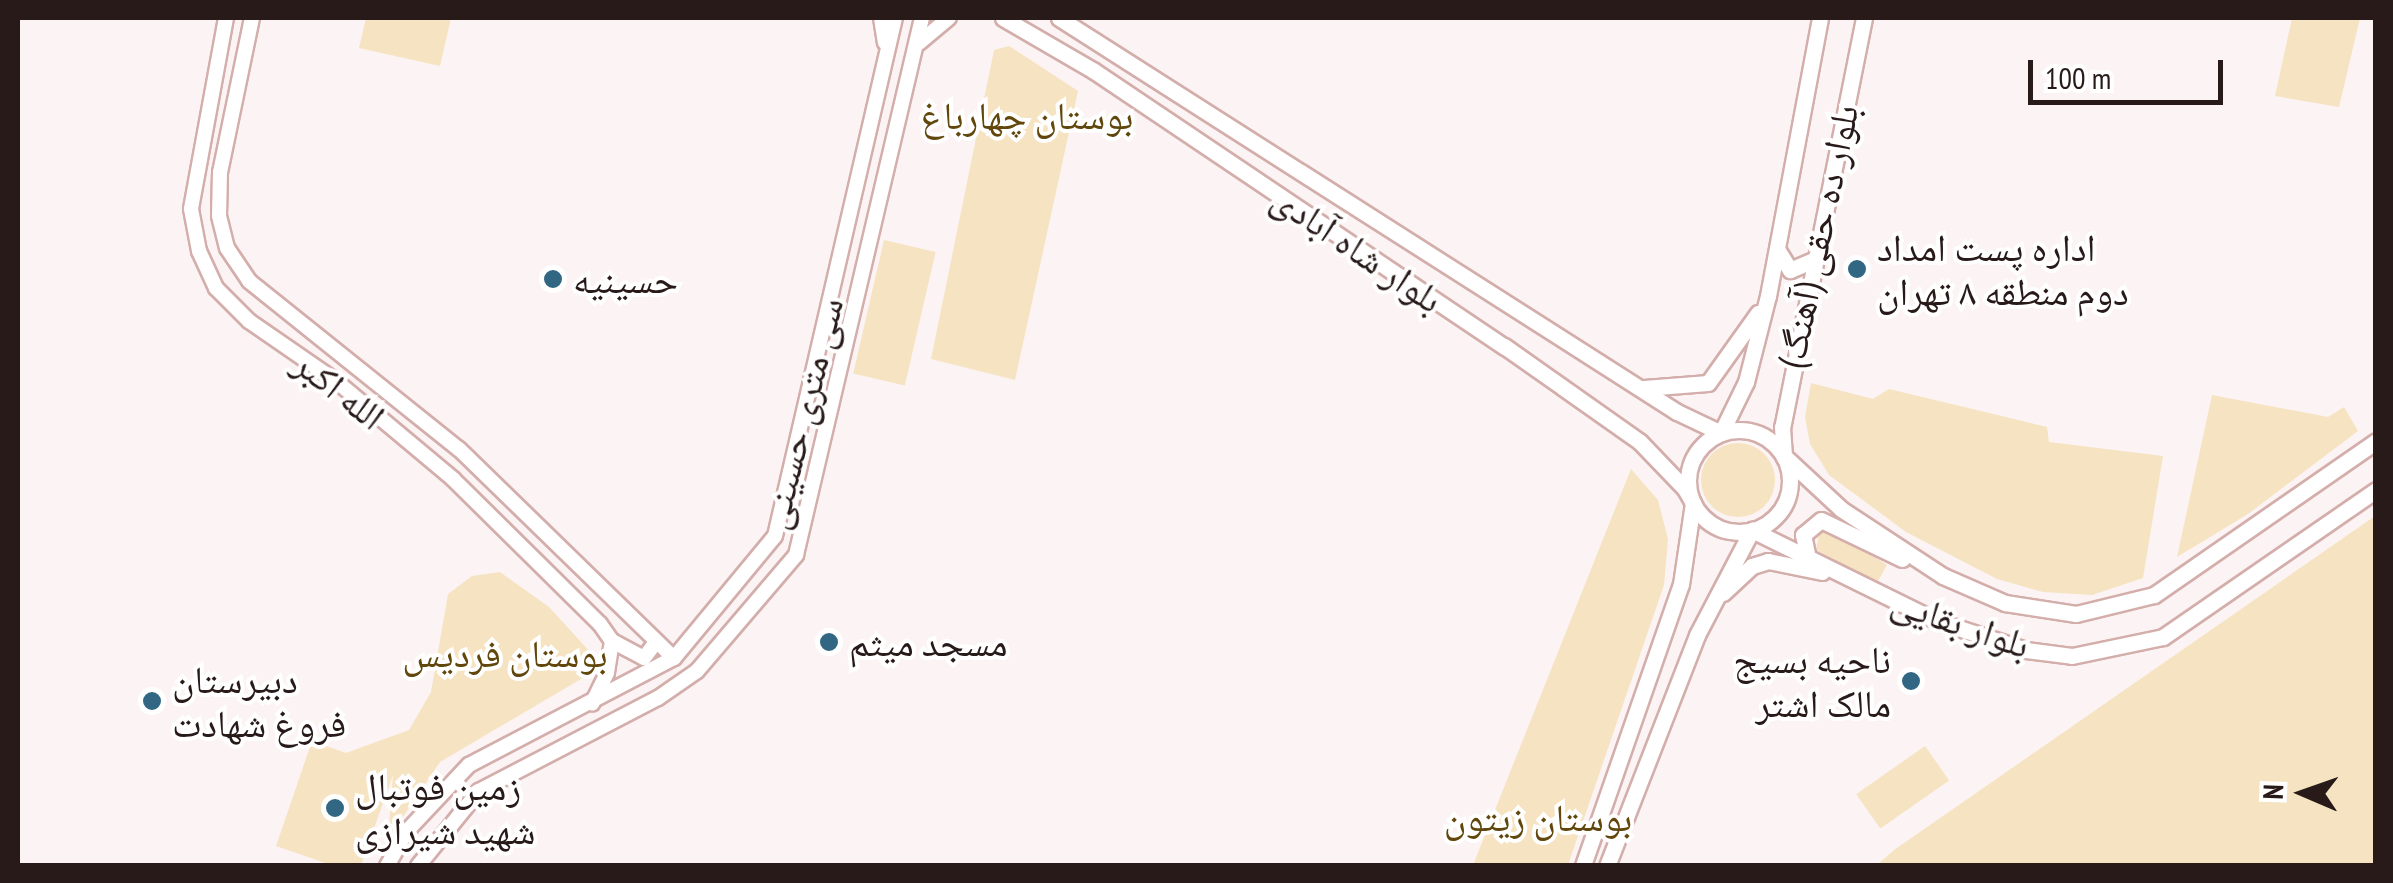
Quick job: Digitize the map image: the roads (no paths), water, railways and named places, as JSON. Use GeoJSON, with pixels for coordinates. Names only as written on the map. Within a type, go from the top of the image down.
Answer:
{"type":"FeatureCollection","features":[{"type":"Feature","properties":{"kind":"main road","name":"الله اکبر"},"geometry":{"type":"LineString","coordinates":[[226,18],[191,209],[199,251],[216,288],[249,321],[336,381],[452,479],[612,641]]}},
{"type":"Feature","properties":{"kind":"main road","name":"الله اکبر"},"geometry":{"type":"LineString","coordinates":[[252,18],[220,172],[219,216],[227,248],[248,281],[458,450],[674,658]]}},
{"type":"Feature","properties":{"kind":"main road"},"geometry":{"type":"LineString","coordinates":[[881,18],[882,79]]}},
{"type":"Feature","properties":{"kind":"main road","name":"سی متری حسینی"},"geometry":{"type":"LineString","coordinates":[[386,866],[407,830],[469,765],[510,738],[592,704],[674,658],[776,536],[895,18]]}},
{"type":"Feature","properties":{"kind":"main road","name":"سی متری حسینی"},"geometry":{"type":"LineString","coordinates":[[796,555],[922,18]]}},
{"type":"Feature","properties":{"kind":"main road"},"geometry":{"type":"LineString","coordinates":[[906,86],[922,36],[949,18]]}},
{"type":"Feature","properties":{"kind":"main road","name":"بلوار شاه آبادی"},"geometry":{"type":"LineString","coordinates":[[1003,18],[1277,192],[1640,442],[1694,503]]}},
{"type":"Feature","properties":{"kind":"main road","name":"بلوار شاه آبادی"},"geometry":{"type":"LineString","coordinates":[[1059,18],[1641,388],[1721,433]]}},
{"type":"Feature","properties":{"kind":"main road","name":"بلوار ده حقی (آهنگ)"},"geometry":{"type":"LineString","coordinates":[[1721,433],[1746,382],[1768,296],[1820,18]]}},
{"type":"Feature","properties":{"kind":"main road","name":"بلوار ده حقی (آهنگ)"},"geometry":{"type":"LineString","coordinates":[[1784,456],[1784,398],[1864,18]]}},
{"type":"Feature","properties":{"kind":"main road"},"geometry":{"type":"LineString","coordinates":[[222,34],[245,54]]}},
{"type":"Feature","properties":{"kind":"main road"},"geometry":{"type":"LineString","coordinates":[[1777,249],[1790,270],[1811,261]]}},
{"type":"Feature","properties":{"kind":"main road"},"geometry":{"type":"LineString","coordinates":[[1641,388],[1708,383],[1722,372],[1768,296]]}},
{"type":"Feature","properties":{"kind":"main road"},"geometry":{"type":"LineString","coordinates":[[1583,866],[1681,584],[1694,503],[1692,462],[1721,433],[1764,435],[1784,456],[1786,501],[1752,530],[1697,635],[1607,866]]}},
{"type":"Feature","properties":{"kind":"main road","name":"بلوار بقایی"},"geometry":{"type":"LineString","coordinates":[[1784,456],[1841,509],[1942,576],[2042,613],[2108,609],[2154,595],[2376,441]]}},
{"type":"Feature","properties":{"kind":"main road","name":"بلوار بقایی"},"geometry":{"type":"LineString","coordinates":[[1752,530],[1845,578],[1994,641],[2072,656],[2116,652],[2164,636],[2376,490]]}},
{"type":"Feature","properties":{"kind":"main road"},"geometry":{"type":"LineString","coordinates":[[1694,503],[1712,524],[1752,530]]}},
{"type":"Feature","properties":{"kind":"main road"},"geometry":{"type":"LineString","coordinates":[[1808,558],[1803,535],[1821,520],[1942,576]]}},
{"type":"Feature","properties":{"kind":"main road"},"geometry":{"type":"LineString","coordinates":[[418,866],[479,791],[658,698],[720,647],[796,555],[776,536]]}},
{"type":"Feature","properties":{"kind":"main road"},"geometry":{"type":"LineString","coordinates":[[1697,635],[1723,594],[1752,566],[1768,561],[1845,578]]}},
{"type":"Feature","properties":{"kind":"main road"},"geometry":{"type":"LineString","coordinates":[[592,704],[608,674],[612,641],[644,658],[656,642]]}},
{"type":"Feature","properties":{"kind":"place","name":"اداره پست امداد دوم منطقه ۸ تهران"},"geometry":{"type":"Point","coordinates":[1857,269]}},
{"type":"Feature","properties":{"kind":"place","name":"حسینیه"},"geometry":{"type":"Point","coordinates":[553,279]}},
{"type":"Feature","properties":{"kind":"place","name":"مسجد میثم"},"geometry":{"type":"Point","coordinates":[829,642]}},
{"type":"Feature","properties":{"kind":"place","name":"ناحیه بسیج مالک اشتر"},"geometry":{"type":"Point","coordinates":[1911,681]}},
{"type":"Feature","properties":{"kind":"place","name":"دبیرستان فروغ شهادت"},"geometry":{"type":"Point","coordinates":[152,701]}},
{"type":"Feature","properties":{"kind":"place","name":"زمین فوتبال شهید شیرازی"},"geometry":{"type":"Point","coordinates":[335,808]}},
{"type":"Feature","properties":{"kind":"park label","name":"بوستان چهارباغ"},"geometry":{"type":"Point","coordinates":[1027,115]}},
{"type":"Feature","properties":{"kind":"park label","name":"بوستان فردیس"},"geometry":{"type":"Point","coordinates":[505,653]}},
{"type":"Feature","properties":{"kind":"park label","name":"بوستان زیتون"},"geometry":{"type":"Point","coordinates":[1538,817]}}]}
